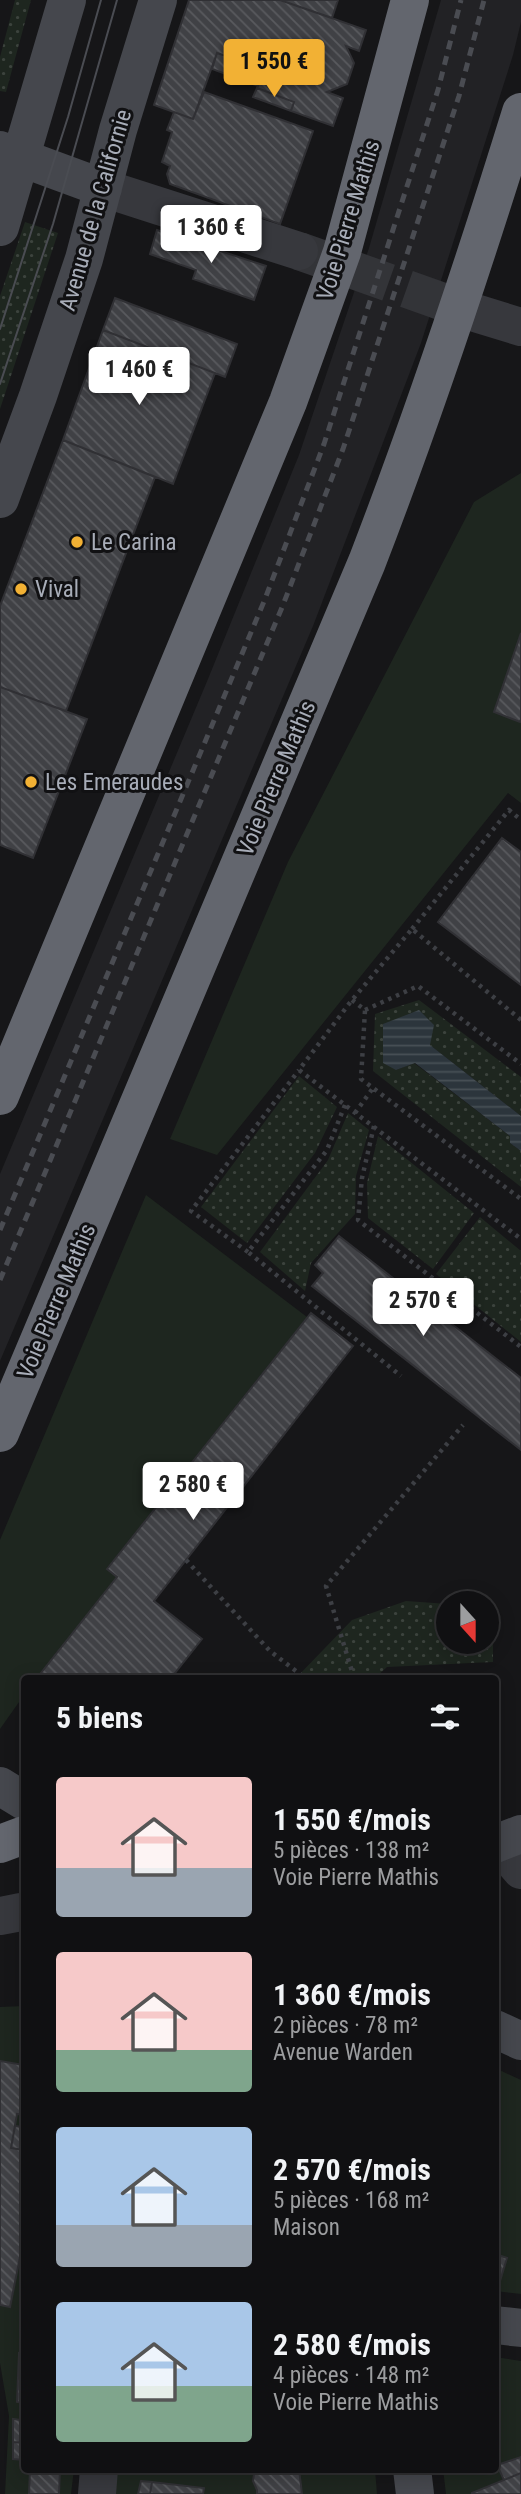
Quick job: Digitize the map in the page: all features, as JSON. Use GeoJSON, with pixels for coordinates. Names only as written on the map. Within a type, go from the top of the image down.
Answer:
{"type":"FeatureCollection","features":[{"type":"Feature","properties":{"kind":"highway","name":"Voie Pierre Mathis"},"geometry":{"type":"LineString","coordinates":[[0,1096],[288,402],[342,252],[410,0]]}},
{"type":"Feature","properties":{"kind":"highway","name":"Voie Pierre Mathis"},"geometry":{"type":"LineString","coordinates":[[0,1433],[372,550],[410,451],[477,254],[521,112]]}},
{"type":"Feature","properties":{"kind":"highway"},"geometry":{"type":"LineString","coordinates":[[0,1844],[21,1836]]}},
{"type":"Feature","properties":{"kind":"main road"},"geometry":{"type":"LineString","coordinates":[[0,227],[11,154],[67,0]]}},
{"type":"Feature","properties":{"kind":"main road","name":"Avenue de la Californie"},"geometry":{"type":"LineString","coordinates":[[0,499],[79,275],[118,130],[158,0]]}},
{"type":"Feature","properties":{"kind":"main road"},"geometry":{"type":"LineString","coordinates":[[11,154],[103,188]]}},
{"type":"Feature","properties":{"kind":"main road"},"geometry":{"type":"LineString","coordinates":[[0,1786],[21,1799]]}},
{"type":"Feature","properties":{"kind":"main road"},"geometry":{"type":"LineString","coordinates":[[499,2031],[521,2041]]}},
{"type":"Feature","properties":{"kind":"main road"},"geometry":{"type":"LineString","coordinates":[[499,2325],[521,2328]]}},
{"type":"Feature","properties":{"kind":"main road"},"geometry":{"type":"LineString","coordinates":[[412,2473],[415,2494]]}},
{"type":"Feature","properties":{"kind":"street"},"geometry":{"type":"LineString","coordinates":[[103,188],[299,251]]}},
{"type":"Feature","properties":{"kind":"street"},"geometry":{"type":"LineString","coordinates":[[472,312],[521,327]]}},
{"type":"Feature","properties":{"kind":"street"},"geometry":{"type":"LineString","coordinates":[[0,1916],[21,1912]]}},
{"type":"Feature","properties":{"kind":"street"},"geometry":{"type":"LineString","coordinates":[[97,2494],[99,2473]]}},
{"type":"Feature","properties":{"kind":"path"},"geometry":{"type":"LineString","coordinates":[[401,1376],[248,1252],[191,1211],[352,1000],[509,810],[521,820]]}},
{"type":"Feature","properties":{"kind":"path"},"geometry":{"type":"LineString","coordinates":[[412,929],[521,1020]]}},
{"type":"Feature","properties":{"kind":"path"},"geometry":{"type":"LineString","coordinates":[[365,1010],[418,986],[521,1064]]}},
{"type":"Feature","properties":{"kind":"path"},"geometry":{"type":"LineString","coordinates":[[352,1000],[365,1010]]}},
{"type":"Feature","properties":{"kind":"path"},"geometry":{"type":"LineString","coordinates":[[365,1010],[361,1079],[521,1199]]}},
{"type":"Feature","properties":{"kind":"path"},"geometry":{"type":"LineString","coordinates":[[299,1070],[521,1239]]}},
{"type":"Feature","properties":{"kind":"path"},"geometry":{"type":"LineString","coordinates":[[355,1113],[373,1088]]}},
{"type":"Feature","properties":{"kind":"path"},"geometry":{"type":"LineString","coordinates":[[248,1252],[327,1150],[345,1105]]}},
{"type":"Feature","properties":{"kind":"path"},"geometry":{"type":"LineString","coordinates":[[374,1126],[362,1178],[358,1220],[521,1347]]}},
{"type":"Feature","properties":{"kind":"path"},"geometry":{"type":"LineString","coordinates":[[353,1675],[326,1586],[463,1425]]}},
{"type":"Feature","properties":{"kind":"path"},"geometry":{"type":"LineString","coordinates":[[186,1560],[270,1651],[301,1675]]}},
{"type":"Feature","properties":{"kind":"shaded area"},"geometry":{"type":"Polygon","coordinates":[[[15,0],[31,0],[6,92],[0,91],[0,57],[15,0]]]}},
{"type":"Feature","properties":{"kind":"shaded area"},"geometry":{"type":"Polygon","coordinates":[[[441,0],[521,0],[521,22],[513,55],[421,343],[313,626],[0,1361],[0,1174],[299,455],[369,248],[441,0]]]}},
{"type":"Feature","properties":{"kind":"shaded area"},"geometry":{"type":"Polygon","coordinates":[[[25,222],[58,233],[0,409],[0,296],[25,222]]]}},
{"type":"Feature","properties":{"kind":"shaded area"},"geometry":{"type":"Polygon","coordinates":[[[521,473],[521,803],[508,793],[217,1155],[170,1139],[288,862],[474,502],[521,473]]]}},
{"type":"Feature","properties":{"kind":"shaded area"},"geometry":{"type":"Polygon","coordinates":[[[419,1000],[521,1077],[521,1116],[430,1045],[396,1070],[414,1063],[510,1136],[510,1143],[521,1151],[521,1187],[373,1071],[375,1014],[419,1000]]]}},
{"type":"Feature","properties":{"kind":"shaded area"},"geometry":{"type":"Polygon","coordinates":[[[419,1010],[434,1025],[430,1045],[521,1116],[521,1151],[510,1143],[510,1136],[415,1063],[396,1070],[383,1063],[383,1024],[419,1010]]]}},
{"type":"Feature","properties":{"kind":"shaded area"},"geometry":{"type":"Polygon","coordinates":[[[299,1076],[337,1107],[315,1153],[247,1243],[201,1207],[299,1076]]]}},
{"type":"Feature","properties":{"kind":"shaded area"},"geometry":{"type":"Polygon","coordinates":[[[348,1113],[369,1130],[356,1176],[355,1214],[311,1263],[305,1291],[260,1252],[328,1160],[348,1113]]]}},
{"type":"Feature","properties":{"kind":"shaded area"},"geometry":{"type":"Polygon","coordinates":[[[378,1136],[474,1213],[433,1269],[368,1218],[367,1183],[378,1136]]]}},
{"type":"Feature","properties":{"kind":"shaded area"},"geometry":{"type":"Polygon","coordinates":[[[146,1195],[307,1317],[107,1568],[117,1577],[39,1675],[21,1675],[21,1699],[0,1729],[0,1540],[146,1195]]]}},
{"type":"Feature","properties":{"kind":"shaded area"},"geometry":{"type":"Polygon","coordinates":[[[480,1217],[521,1251],[521,1342],[436,1274],[480,1217]]]}},
{"type":"Feature","properties":{"kind":"shaded area"},"geometry":{"type":"Polygon","coordinates":[[[406,1601],[436,1603],[436,1654],[493,1654],[493,1662],[387,1667],[378,1675],[299,1675],[352,1620],[406,1601]]]}},
{"type":"Feature","properties":{"kind":"shaded area"},"geometry":{"type":"Polygon","coordinates":[[[21,2006],[21,2473],[74,2473],[71,2494],[5,2494],[9,2416],[0,2363],[0,2007],[21,2006]]]}},
{"type":"Feature","properties":{"kind":"shaded area"},"geometry":{"type":"Polygon","coordinates":[[[499,2070],[521,2080],[521,2294],[499,2291],[499,2070]]]}},
{"type":"Feature","properties":{"kind":"shaded area"},"geometry":{"type":"Polygon","coordinates":[[[499,2358],[521,2361],[521,2494],[446,2494],[443,2473],[499,2473],[499,2358]]]}},
{"type":"Feature","properties":{"kind":"shaded area"},"geometry":{"type":"Polygon","coordinates":[[[111,2473],[375,2473],[377,2494],[107,2494],[111,2473]]]}},
{"type":"Feature","properties":{"kind":"building"},"geometry":{"type":"Polygon","coordinates":[[[189,0],[280,0],[366,30],[359,51],[346,46],[354,63],[347,84],[327,92],[343,98],[333,126],[291,111],[294,102],[257,88],[263,69],[217,53],[193,119],[154,105],[189,0]]]}},
{"type":"Feature","properties":{"kind":"building"},"geometry":{"type":"Polygon","coordinates":[[[280,0],[338,0],[332,18],[280,0]]]}},
{"type":"Feature","properties":{"kind":"building"},"geometry":{"type":"Polygon","coordinates":[[[217,53],[263,69],[258,86],[212,69],[217,53]]]}},
{"type":"Feature","properties":{"kind":"building"},"geometry":{"type":"Polygon","coordinates":[[[257,88],[294,102],[291,111],[253,97],[257,88]]]}},
{"type":"Feature","properties":{"kind":"building"},"geometry":{"type":"Polygon","coordinates":[[[204,92],[313,131],[280,224],[170,184],[167,174],[170,166],[162,162],[172,132],[167,130],[174,112],[193,119],[204,92]]]}},
{"type":"Feature","properties":{"kind":"building"},"geometry":{"type":"Polygon","coordinates":[[[157,230],[266,266],[254,300],[193,279],[196,270],[150,254],[157,230]]]}},
{"type":"Feature","properties":{"kind":"building"},"geometry":{"type":"Polygon","coordinates":[[[115,298],[237,344],[225,377],[103,330],[115,298]]]}},
{"type":"Feature","properties":{"kind":"building"},"geometry":{"type":"Polygon","coordinates":[[[103,330],[215,373],[173,484],[63,440],[103,330]]]}},
{"type":"Feature","properties":{"kind":"building","name":"Le Carina"},"geometry":{"type":"Polygon","coordinates":[[[63,440],[155,477],[66,711],[0,687],[0,606],[63,440]]]}},
{"type":"Feature","properties":{"kind":"building"},"geometry":{"type":"Polygon","coordinates":[[[521,633],[521,719],[520,722],[494,712],[521,633]]]}},
{"type":"Feature","properties":{"kind":"building","name":"Les Emeraudes"},"geometry":{"type":"Polygon","coordinates":[[[0,687],[87,719],[33,858],[0,845],[0,687]]]}},
{"type":"Feature","properties":{"kind":"building"},"geometry":{"type":"Polygon","coordinates":[[[502,838],[521,852],[521,985],[438,922],[502,838]]]}},
{"type":"Feature","properties":{"kind":"building"},"geometry":{"type":"Polygon","coordinates":[[[339,1236],[521,1378],[521,1450],[312,1286],[323,1273],[315,1265],[339,1236]]]}},
{"type":"Feature","properties":{"kind":"building"},"geometry":{"type":"Polygon","coordinates":[[[311,1313],[353,1346],[154,1601],[202,1639],[173,1675],[39,1675],[117,1577],[107,1569],[311,1313]]]}},
{"type":"Feature","properties":{"kind":"building"},"geometry":{"type":"Polygon","coordinates":[[[0,2061],[21,2064],[21,2115],[17,2114],[11,2148],[21,2150],[21,2252],[10,2307],[0,2305],[0,2061]]]}},
{"type":"Feature","properties":{"kind":"building"},"geometry":{"type":"Polygon","coordinates":[[[15,2126],[21,2127],[21,2150],[11,2148],[15,2126]]]}},
{"type":"Feature","properties":{"kind":"building"},"geometry":{"type":"Polygon","coordinates":[[[499,2255],[507,2258],[499,2284],[499,2255]]]}},
{"type":"Feature","properties":{"kind":"building"},"geometry":{"type":"Polygon","coordinates":[[[19,2353],[21,2403],[17,2402],[19,2353]]]}},
{"type":"Feature","properties":{"kind":"building"},"geometry":{"type":"Polygon","coordinates":[[[13,2419],[21,2420],[21,2443],[13,2442],[13,2419]]]}},
{"type":"Feature","properties":{"kind":"building"},"geometry":{"type":"Polygon","coordinates":[[[13,2442],[21,2443],[21,2460],[13,2459],[13,2442]]]}},
{"type":"Feature","properties":{"kind":"building"},"geometry":{"type":"Polygon","coordinates":[[[521,2457],[521,2473],[504,2480],[499,2464],[521,2457]]]}},
{"type":"Feature","properties":{"kind":"building"},"geometry":{"type":"Polygon","coordinates":[[[30,2473],[60,2473],[59,2494],[29,2494],[30,2473]]]}},
{"type":"Feature","properties":{"kind":"building"},"geometry":{"type":"Polygon","coordinates":[[[299,2473],[302,2494],[257,2494],[254,2474],[299,2473]]]}},
{"type":"Feature","properties":{"kind":"building"},"geometry":{"type":"Polygon","coordinates":[[[521,2473],[521,2494],[472,2494],[472,2493],[521,2473]]]}},
{"type":"Feature","properties":{"kind":"building"},"geometry":{"type":"Polygon","coordinates":[[[141,2481],[152,2482],[150,2494],[138,2494],[141,2481]]]}},
{"type":"Feature","properties":{"kind":"building"},"geometry":{"type":"Polygon","coordinates":[[[152,2482],[204,2488],[203,2494],[150,2494],[152,2482]]]}},
{"type":"Feature","properties":{"kind":"tunnel"},"geometry":{"type":"LineString","coordinates":[[299,251],[472,312]]}},
{"type":"Feature","properties":{"kind":"tram line"},"geometry":{"type":"LineString","coordinates":[[0,329],[68,117],[101,0]]}},
{"type":"Feature","properties":{"kind":"tram line"},"geometry":{"type":"LineString","coordinates":[[0,384],[53,224],[117,0]]}},
{"type":"Feature","properties":{"kind":"railway"},"geometry":{"type":"LineString","coordinates":[[0,1230],[265,599],[324,444],[438,90],[461,0]]}},
{"type":"Feature","properties":{"kind":"railway"},"geometry":{"type":"LineString","coordinates":[[0,1280],[283,605],[343,449],[459,96],[484,0]]}},
{"type":"Feature","properties":{"kind":"place","name":"Le Carina"},"geometry":{"type":"Point","coordinates":[77,542]}},
{"type":"Feature","properties":{"kind":"place","name":"Vival"},"geometry":{"type":"Point","coordinates":[21,589]}},
{"type":"Feature","properties":{"kind":"place","name":"Les Emeraudes"},"geometry":{"type":"Point","coordinates":[31,782]}}]}
